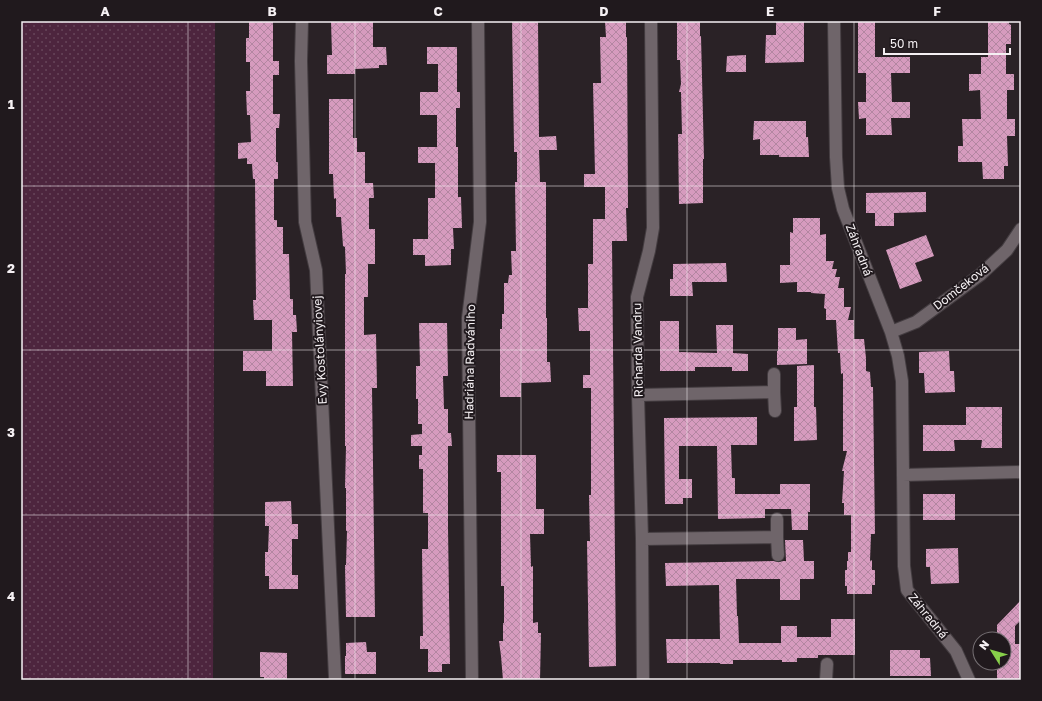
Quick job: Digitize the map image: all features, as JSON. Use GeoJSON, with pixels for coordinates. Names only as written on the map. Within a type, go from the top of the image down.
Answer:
{"type":"FeatureCollection","features":[{"type":"Feature","properties":{"kind":"street","name":"Evy Kostolányiovej"},"geometry":{"type":"LineString","coordinates":[[302,21],[301,60],[306,222],[316,270],[334,680]]}},
{"type":"Feature","properties":{"kind":"street","name":"Hadriána Radvániho"},"geometry":{"type":"LineString","coordinates":[[472,680],[468,318],[480,222],[478,21]]}},
{"type":"Feature","properties":{"kind":"street","name":"Richarda Vandru"},"geometry":{"type":"LineString","coordinates":[[643,680],[642,539],[637,297],[649,251],[653,228],[651,21]]}},
{"type":"Feature","properties":{"kind":"street","name":"Záhradná"},"geometry":{"type":"LineString","coordinates":[[834,21],[836,157],[838,188],[843,209],[891,332],[898,356],[902,381],[904,566],[906,590],[956,651],[968,680]]}},
{"type":"Feature","properties":{"kind":"street","name":"Domčeková"},"geometry":{"type":"LineString","coordinates":[[891,332],[916,322],[980,274],[1007,250],[1021,229]]}},
{"type":"Feature","properties":{"kind":"street"},"geometry":{"type":"LineString","coordinates":[[774,374],[775,411]]}},
{"type":"Feature","properties":{"kind":"street"},"geometry":{"type":"LineString","coordinates":[[638,395],[774,392]]}},
{"type":"Feature","properties":{"kind":"street"},"geometry":{"type":"LineString","coordinates":[[903,475],[1021,472]]}},
{"type":"Feature","properties":{"kind":"street"},"geometry":{"type":"LineString","coordinates":[[777,519],[778,555]]}},
{"type":"Feature","properties":{"kind":"street"},"geometry":{"type":"LineString","coordinates":[[642,539],[777,537]]}},
{"type":"Feature","properties":{"kind":"street"},"geometry":{"type":"LineString","coordinates":[[826,680],[827,664]]}},
{"type":"Feature","properties":{"kind":"shaded area"},"geometry":{"type":"Polygon","coordinates":[[[21,21],[215,21],[213,680],[21,680],[21,21]]]}},
{"type":"Feature","properties":{"kind":"building"},"geometry":{"type":"Polygon","coordinates":[[[249,21],[273,21],[273,61],[279,61],[279,75],[273,75],[273,114],[280,114],[279,128],[276,128],[276,162],[278,162],[278,179],[274,179],[274,220],[277,220],[277,227],[283,227],[283,254],[289,254],[290,299],[293,299],[293,315],[296,315],[297,332],[292,332],[293,386],[266,386],[266,371],[243,371],[243,351],[272,351],[272,320],[254,320],[253,300],[256,300],[255,179],[253,179],[252,164],[247,164],[247,158],[238,159],[238,143],[251,142],[250,115],[247,115],[246,91],[250,91],[250,62],[246,62],[246,38],[249,38],[249,21]]]}},
{"type":"Feature","properties":{"kind":"building"},"geometry":{"type":"Polygon","coordinates":[[[331,21],[373,21],[373,47],[386,47],[387,65],[379,65],[379,68],[355,69],[355,74],[327,74],[327,55],[332,55],[331,21]]]}},
{"type":"Feature","properties":{"kind":"building"},"geometry":{"type":"Polygon","coordinates":[[[512,21],[538,21],[539,137],[556,136],[557,150],[539,150],[540,182],[546,182],[547,362],[550,362],[551,382],[521,383],[521,397],[500,397],[500,329],[502,329],[502,314],[504,314],[504,283],[508,283],[509,275],[512,275],[511,251],[516,251],[515,182],[517,182],[517,152],[514,152],[512,21]]]}},
{"type":"Feature","properties":{"kind":"building"},"geometry":{"type":"Polygon","coordinates":[[[605,21],[626,21],[628,208],[626,208],[627,241],[612,241],[616,666],[589,667],[587,541],[590,541],[589,495],[591,495],[591,388],[583,388],[583,375],[590,375],[590,331],[579,331],[578,308],[588,308],[588,264],[593,264],[593,219],[605,219],[605,187],[584,187],[584,174],[595,174],[593,83],[601,83],[600,37],[606,37],[605,21]]]}},
{"type":"Feature","properties":{"kind":"building"},"geometry":{"type":"Polygon","coordinates":[[[677,21],[700,21],[704,159],[703,203],[679,204],[678,134],[682,134],[681,92],[679,92],[681,84],[680,60],[677,60],[677,21]]]}},
{"type":"Feature","properties":{"kind":"building"},"geometry":{"type":"Polygon","coordinates":[[[776,21],[804,21],[804,62],[765,63],[766,35],[776,35],[776,21]]]}},
{"type":"Feature","properties":{"kind":"building"},"geometry":{"type":"Polygon","coordinates":[[[858,21],[875,21],[875,57],[910,57],[910,73],[891,73],[892,102],[910,102],[910,118],[891,118],[892,135],[866,135],[866,118],[859,119],[858,102],[866,102],[866,73],[858,73],[858,21]]]}},
{"type":"Feature","properties":{"kind":"building"},"geometry":{"type":"Polygon","coordinates":[[[988,21],[1009,21],[1009,24],[1011,25],[1011,44],[1006,44],[1006,74],[1014,74],[1014,90],[1007,90],[1007,119],[1015,119],[1015,136],[1007,136],[1008,166],[1004,166],[1004,179],[983,179],[982,162],[958,162],[958,146],[963,146],[962,119],[981,119],[980,90],[969,91],[969,74],[981,74],[981,57],[988,57],[988,21]]]}},
{"type":"Feature","properties":{"kind":"building"},"geometry":{"type":"Polygon","coordinates":[[[427,47],[457,47],[457,92],[460,92],[460,108],[456,108],[456,147],[458,147],[458,197],[461,197],[462,228],[453,228],[454,249],[451,249],[451,265],[425,266],[425,255],[413,255],[413,239],[428,239],[428,198],[435,198],[435,163],[418,163],[418,147],[437,147],[437,115],[420,115],[420,92],[438,92],[438,64],[427,64],[427,47]]]}},
{"type":"Feature","properties":{"kind":"building"},"geometry":{"type":"Polygon","coordinates":[[[746,55],[746,72],[726,72],[727,56],[746,55]]]}},
{"type":"Feature","properties":{"kind":"building"},"geometry":{"type":"Polygon","coordinates":[[[329,99],[353,99],[353,138],[357,138],[357,152],[365,152],[365,183],[373,183],[374,198],[369,198],[369,229],[375,229],[375,264],[368,264],[368,297],[364,297],[364,335],[376,334],[377,388],[372,388],[375,617],[346,617],[346,274],[345,247],[343,246],[341,217],[336,217],[336,198],[334,199],[333,174],[329,174],[329,99]]]}},
{"type":"Feature","properties":{"kind":"building"},"geometry":{"type":"Polygon","coordinates":[[[754,121],[806,121],[806,137],[808,137],[809,157],[779,157],[779,155],[760,155],[760,139],[753,140],[754,121]]]}},
{"type":"Feature","properties":{"kind":"building"},"geometry":{"type":"Polygon","coordinates":[[[926,192],[926,212],[894,213],[894,226],[875,226],[875,213],[866,213],[866,193],[926,192]]]}},
{"type":"Feature","properties":{"kind":"building"},"geometry":{"type":"Polygon","coordinates":[[[793,218],[820,218],[820,235],[826,234],[826,261],[834,261],[832,269],[837,269],[835,277],[840,277],[838,288],[844,288],[844,307],[851,307],[848,320],[854,320],[854,339],[864,339],[866,371],[870,372],[871,387],[873,387],[875,534],[871,534],[870,561],[872,560],[872,570],[875,570],[875,585],[872,585],[872,594],[847,594],[847,586],[845,586],[845,570],[847,570],[848,552],[851,552],[851,515],[844,515],[844,503],[842,503],[844,471],[842,471],[847,451],[843,451],[843,373],[841,374],[840,353],[838,353],[836,320],[826,320],[826,309],[824,308],[825,294],[797,292],[797,282],[780,283],[780,265],[790,265],[790,232],[793,233],[793,218]]]}},
{"type":"Feature","properties":{"kind":"building"},"geometry":{"type":"Polygon","coordinates":[[[926,235],[934,256],[915,263],[922,281],[900,289],[886,250],[926,235]]]}},
{"type":"Feature","properties":{"kind":"building"},"geometry":{"type":"Polygon","coordinates":[[[726,263],[727,282],[692,282],[693,296],[670,296],[670,279],[673,279],[673,264],[726,263]]]}},
{"type":"Feature","properties":{"kind":"building"},"geometry":{"type":"Polygon","coordinates":[[[660,321],[679,321],[679,352],[717,353],[716,325],[733,325],[733,353],[748,354],[748,371],[732,371],[732,367],[695,367],[695,371],[660,371],[660,321]]]}},
{"type":"Feature","properties":{"kind":"building"},"geometry":{"type":"Polygon","coordinates":[[[419,323],[447,323],[448,376],[443,376],[444,409],[448,409],[448,433],[451,433],[452,446],[448,446],[450,664],[442,664],[442,672],[428,672],[428,649],[420,649],[420,636],[423,636],[422,549],[428,549],[428,513],[423,513],[423,469],[419,469],[419,455],[422,455],[422,446],[411,446],[411,435],[422,434],[422,424],[418,424],[418,399],[416,399],[416,366],[420,366],[419,323]]]}},
{"type":"Feature","properties":{"kind":"building"},"geometry":{"type":"Polygon","coordinates":[[[778,328],[796,328],[796,340],[807,339],[807,364],[777,365],[778,328]]]}},
{"type":"Feature","properties":{"kind":"building"},"geometry":{"type":"Polygon","coordinates":[[[949,351],[950,371],[954,371],[955,392],[925,393],[924,373],[919,373],[919,352],[949,351]]]}},
{"type":"Feature","properties":{"kind":"building"},"geometry":{"type":"Polygon","coordinates":[[[814,365],[814,407],[816,407],[817,440],[794,441],[794,407],[797,407],[797,366],[814,365]]]}},
{"type":"Feature","properties":{"kind":"building"},"geometry":{"type":"Polygon","coordinates":[[[966,407],[1002,407],[1002,448],[981,448],[982,440],[954,440],[955,451],[923,451],[923,425],[966,425],[966,407]]]}},
{"type":"Feature","properties":{"kind":"building"},"geometry":{"type":"Polygon","coordinates":[[[757,417],[757,445],[731,445],[732,478],[735,478],[735,494],[780,494],[780,484],[810,484],[810,512],[808,512],[808,530],[792,530],[791,509],[765,509],[765,518],[718,519],[717,446],[679,446],[679,479],[692,479],[692,498],[683,498],[683,504],[665,504],[664,418],[757,417]]]}},
{"type":"Feature","properties":{"kind":"building"},"geometry":{"type":"Polygon","coordinates":[[[497,455],[536,455],[536,509],[544,509],[544,534],[530,534],[531,567],[533,566],[533,623],[538,622],[538,633],[541,633],[540,680],[503,680],[499,641],[503,641],[504,623],[504,586],[501,586],[501,472],[497,472],[497,455]]]}},
{"type":"Feature","properties":{"kind":"building"},"geometry":{"type":"Polygon","coordinates":[[[923,494],[955,494],[955,520],[923,520],[923,494]]]}},
{"type":"Feature","properties":{"kind":"building"},"geometry":{"type":"Polygon","coordinates":[[[291,501],[292,524],[298,524],[298,539],[292,539],[292,575],[298,575],[298,589],[269,589],[269,576],[265,576],[265,552],[268,552],[269,526],[265,526],[265,502],[291,501]]]}},
{"type":"Feature","properties":{"kind":"building"},"geometry":{"type":"Polygon","coordinates":[[[785,540],[803,540],[804,561],[814,561],[814,579],[800,579],[800,600],[780,600],[780,579],[736,579],[739,643],[781,643],[781,626],[797,626],[797,637],[831,637],[831,619],[855,619],[855,655],[818,655],[818,658],[797,658],[797,662],[782,662],[782,660],[733,660],[733,664],[667,663],[666,639],[720,639],[719,585],[666,586],[665,563],[786,561],[785,540]]]}},
{"type":"Feature","properties":{"kind":"building"},"geometry":{"type":"Polygon","coordinates":[[[958,548],[959,583],[931,584],[930,567],[926,567],[926,549],[958,548]]]}},
{"type":"Feature","properties":{"kind":"building"},"geometry":{"type":"Polygon","coordinates":[[[1021,600],[1021,620],[1015,626],[1015,644],[1021,644],[1021,680],[997,680],[997,671],[1012,671],[1012,631],[997,631],[997,625],[1021,600]]]}},
{"type":"Feature","properties":{"kind":"building"},"geometry":{"type":"Polygon","coordinates":[[[366,642],[367,652],[376,652],[376,674],[345,674],[346,643],[366,642]]]}},
{"type":"Feature","properties":{"kind":"building"},"geometry":{"type":"Polygon","coordinates":[[[890,650],[920,650],[920,658],[930,658],[931,676],[890,676],[890,650]]]}},
{"type":"Feature","properties":{"kind":"building"},"geometry":{"type":"Polygon","coordinates":[[[260,652],[287,653],[287,680],[264,680],[264,677],[260,677],[260,652]]]}}]}
